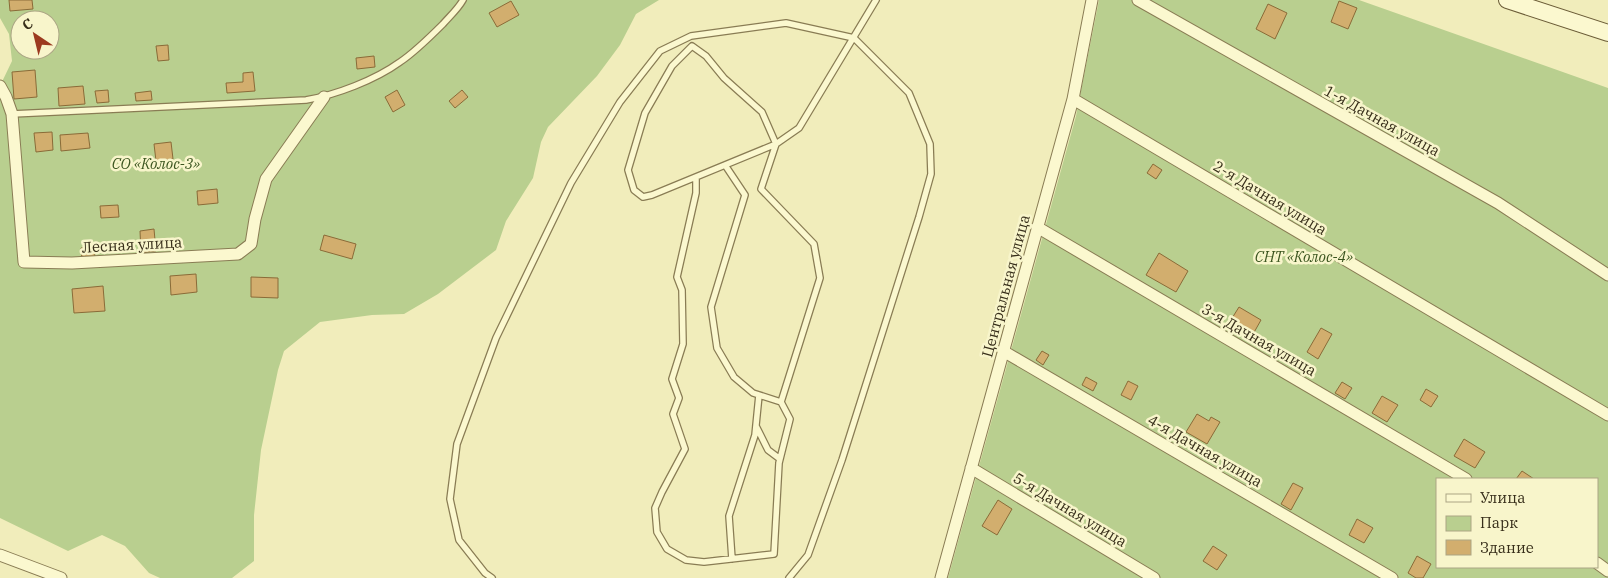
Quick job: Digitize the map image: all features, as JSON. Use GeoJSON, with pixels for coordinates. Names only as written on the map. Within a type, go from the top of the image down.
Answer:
{"type":"FeatureCollection","features":[{"type":"Feature","properties":{"kind":"street","name":"Центральная улица"},"geometry":{"type":"LineString","coordinates":[[941,578],[1072,99],[1092,0]]}},
{"type":"Feature","properties":{"kind":"street","name":"1-я Дачная улица"},"geometry":{"type":"LineString","coordinates":[[1138,0],[1498,203],[1608,275]]}},
{"type":"Feature","properties":{"kind":"street"},"geometry":{"type":"LineString","coordinates":[[1507,0],[1608,33]]}},
{"type":"Feature","properties":{"kind":"street","name":"Лесная улица"},"geometry":{"type":"LineString","coordinates":[[0,86],[6,96],[12,114],[24,262],[72,263],[238,254],[251,244],[255,219],[266,179],[324,97]]}},
{"type":"Feature","properties":{"kind":"street","name":"2-я Дачная улица"},"geometry":{"type":"LineString","coordinates":[[1072,99],[1608,415]]}},
{"type":"Feature","properties":{"kind":"street","name":"3-я Дачная улица"},"geometry":{"type":"LineString","coordinates":[[1037,227],[1464,478]]}},
{"type":"Feature","properties":{"kind":"street","name":"4-я Дачная улица"},"geometry":{"type":"LineString","coordinates":[[1003,351],[1392,578]]}},
{"type":"Feature","properties":{"kind":"street","name":"5-я Дачная улица"},"geometry":{"type":"LineString","coordinates":[[971,468],[1154,578]]}},
{"type":"Feature","properties":{"kind":"street"},"geometry":{"type":"LineString","coordinates":[[0,555],[61,578]]}},
{"type":"Feature","properties":{"kind":"lane"},"geometry":{"type":"LineString","coordinates":[[12,114],[306,100],[324,97],[363,82],[399,63],[433,34],[460,6],[463,0]]}},
{"type":"Feature","properties":{"kind":"lane"},"geometry":{"type":"LineString","coordinates":[[692,46],[672,66],[645,113],[628,170],[634,190],[643,197],[652,196],[776,144],[799,128],[876,0]]}},
{"type":"Feature","properties":{"kind":"lane"},"geometry":{"type":"LineString","coordinates":[[492,578],[485,573],[459,540],[450,500],[457,444],[496,338],[571,183],[620,102],[660,51],[691,36],[786,23],[854,38],[909,93],[930,144],[931,174],[842,460],[808,555],[789,578]]}},
{"type":"Feature","properties":{"kind":"lane"},"geometry":{"type":"LineString","coordinates":[[691,36],[692,46],[706,56],[724,78],[762,112],[776,144],[761,189],[814,244],[820,278],[781,402]]}},
{"type":"Feature","properties":{"kind":"lane"},"geometry":{"type":"LineString","coordinates":[[696,177],[696,193],[678,277],[682,290],[683,344],[672,379],[679,398],[673,414],[685,449],[655,508],[657,532],[667,549],[686,560],[704,562],[774,554],[780,459],[790,419],[781,402],[752,393],[734,377],[717,348],[711,307],[745,195],[725,165]]}},
{"type":"Feature","properties":{"kind":"lane"},"geometry":{"type":"LineString","coordinates":[[732,559],[729,516],[755,436],[759,395]]}},
{"type":"Feature","properties":{"kind":"lane"},"geometry":{"type":"LineString","coordinates":[[756,426],[768,450],[780,459]]}},
{"type":"Feature","properties":{"kind":"green space","name":"СО «Колос-3»"},"geometry":{"type":"Polygon","coordinates":[[[0,0],[659,0],[636,14],[620,45],[597,76],[548,127],[541,142],[533,178],[506,221],[496,250],[438,294],[404,314],[372,315],[320,322],[284,351],[278,370],[261,450],[254,515],[254,561],[232,578],[160,578],[149,573],[125,546],[102,535],[68,551],[0,518],[0,86],[12,60],[60,60],[60,10],[10,10],[10,43],[9,34],[0,18],[0,0]]]}},
{"type":"Feature","properties":{"kind":"green space","name":"СНТ «Колос-4»"},"geometry":{"type":"Polygon","coordinates":[[[1099,0],[1359,0],[1608,88],[1608,578],[948,578],[1076,116],[1099,0]]]}},
{"type":"Feature","properties":{"kind":"building"},"geometry":{"type":"Polygon","coordinates":[[[9,0],[32,0],[33,9],[10,11],[9,0]]]}},
{"type":"Feature","properties":{"kind":"building"},"geometry":{"type":"Polygon","coordinates":[[[511,1],[519,15],[497,27],[489,13],[511,1]]]}},
{"type":"Feature","properties":{"kind":"building"},"geometry":{"type":"Polygon","coordinates":[[[1339,1],[1357,8],[1348,29],[1331,22],[1339,1]]]}},
{"type":"Feature","properties":{"kind":"building"},"geometry":{"type":"Polygon","coordinates":[[[1268,4],[1287,13],[1275,39],[1256,29],[1268,4]]]}},
{"type":"Feature","properties":{"kind":"building"},"geometry":{"type":"Polygon","coordinates":[[[168,45],[169,60],[158,61],[156,46],[168,45]]]}},
{"type":"Feature","properties":{"kind":"building"},"geometry":{"type":"Polygon","coordinates":[[[374,56],[375,67],[357,69],[356,58],[374,56]]]}},
{"type":"Feature","properties":{"kind":"building"},"geometry":{"type":"Polygon","coordinates":[[[35,70],[37,97],[14,99],[12,72],[35,70]]]}},
{"type":"Feature","properties":{"kind":"building"},"geometry":{"type":"Polygon","coordinates":[[[253,72],[255,91],[227,93],[226,83],[243,82],[243,73],[253,72]]]}},
{"type":"Feature","properties":{"kind":"building"},"geometry":{"type":"Polygon","coordinates":[[[83,86],[85,104],[59,106],[58,88],[83,86]]]}},
{"type":"Feature","properties":{"kind":"building"},"geometry":{"type":"Polygon","coordinates":[[[108,90],[109,102],[97,103],[95,91],[108,90]]]}},
{"type":"Feature","properties":{"kind":"building"},"geometry":{"type":"Polygon","coordinates":[[[397,90],[405,105],[393,112],[385,97],[397,90]]]}},
{"type":"Feature","properties":{"kind":"building"},"geometry":{"type":"Polygon","coordinates":[[[462,90],[468,97],[455,108],[449,101],[462,90]]]}},
{"type":"Feature","properties":{"kind":"building"},"geometry":{"type":"Polygon","coordinates":[[[151,91],[152,100],[136,101],[135,93],[151,91]]]}},
{"type":"Feature","properties":{"kind":"building"},"geometry":{"type":"Polygon","coordinates":[[[52,132],[53,150],[36,152],[34,133],[52,132]]]}},
{"type":"Feature","properties":{"kind":"building"},"geometry":{"type":"Polygon","coordinates":[[[88,133],[90,148],[61,151],[60,135],[88,133]]]}},
{"type":"Feature","properties":{"kind":"building"},"geometry":{"type":"Polygon","coordinates":[[[171,142],[173,159],[156,161],[154,144],[171,142]]]}},
{"type":"Feature","properties":{"kind":"building"},"geometry":{"type":"Polygon","coordinates":[[[1153,164],[1162,170],[1156,179],[1147,173],[1153,164]]]}},
{"type":"Feature","properties":{"kind":"building"},"geometry":{"type":"Polygon","coordinates":[[[217,189],[218,203],[198,205],[197,191],[217,189]]]}},
{"type":"Feature","properties":{"kind":"building"},"geometry":{"type":"Polygon","coordinates":[[[118,205],[119,217],[101,218],[100,206],[118,205]]]}},
{"type":"Feature","properties":{"kind":"building"},"geometry":{"type":"Polygon","coordinates":[[[154,229],[156,251],[141,253],[140,231],[154,229]]]}},
{"type":"Feature","properties":{"kind":"building"},"geometry":{"type":"Polygon","coordinates":[[[324,235],[356,244],[352,259],[320,250],[324,235]]]}},
{"type":"Feature","properties":{"kind":"building"},"geometry":{"type":"Polygon","coordinates":[[[94,247],[95,258],[82,259],[81,248],[94,247]]]}},
{"type":"Feature","properties":{"kind":"building"},"geometry":{"type":"Polygon","coordinates":[[[1159,253],[1188,271],[1176,292],[1146,275],[1159,253]]]}},
{"type":"Feature","properties":{"kind":"building"},"geometry":{"type":"Polygon","coordinates":[[[196,274],[197,292],[171,295],[170,276],[196,274]]]}},
{"type":"Feature","properties":{"kind":"building"},"geometry":{"type":"Polygon","coordinates":[[[251,277],[278,278],[278,298],[251,297],[251,277]]]}},
{"type":"Feature","properties":{"kind":"building"},"geometry":{"type":"Polygon","coordinates":[[[103,286],[105,311],[74,313],[72,289],[103,286]]]}},
{"type":"Feature","properties":{"kind":"building"},"geometry":{"type":"Polygon","coordinates":[[[1239,307],[1261,320],[1252,336],[1229,323],[1239,307]]]}},
{"type":"Feature","properties":{"kind":"building"},"geometry":{"type":"Polygon","coordinates":[[[1321,328],[1332,334],[1318,359],[1307,352],[1321,328]]]}},
{"type":"Feature","properties":{"kind":"building"},"geometry":{"type":"Polygon","coordinates":[[[1042,351],[1049,355],[1043,365],[1036,360],[1042,351]]]}},
{"type":"Feature","properties":{"kind":"building"},"geometry":{"type":"Polygon","coordinates":[[[1086,377],[1097,383],[1093,391],[1082,385],[1086,377]]]}},
{"type":"Feature","properties":{"kind":"building"},"geometry":{"type":"Polygon","coordinates":[[[1128,381],[1138,386],[1131,400],[1121,395],[1128,381]]]}},
{"type":"Feature","properties":{"kind":"building"},"geometry":{"type":"Polygon","coordinates":[[[1342,382],[1352,388],[1345,399],[1335,393],[1342,382]]]}},
{"type":"Feature","properties":{"kind":"building"},"geometry":{"type":"Polygon","coordinates":[[[1426,389],[1438,396],[1431,407],[1420,400],[1426,389]]]}},
{"type":"Feature","properties":{"kind":"building"},"geometry":{"type":"Polygon","coordinates":[[[1382,396],[1398,405],[1387,422],[1372,413],[1382,396]]]}},
{"type":"Feature","properties":{"kind":"building"},"geometry":{"type":"Polygon","coordinates":[[[1197,414],[1209,421],[1211,417],[1220,422],[1207,444],[1186,432],[1197,414]]]}},
{"type":"Feature","properties":{"kind":"building"},"geometry":{"type":"Polygon","coordinates":[[[1464,439],[1485,452],[1475,468],[1454,456],[1464,439]]]}},
{"type":"Feature","properties":{"kind":"building"},"geometry":{"type":"Polygon","coordinates":[[[1240,467],[1249,472],[1244,481],[1234,476],[1240,467]]]}},
{"type":"Feature","properties":{"kind":"building"},"geometry":{"type":"Polygon","coordinates":[[[1522,471],[1532,478],[1517,478],[1522,471]]]}},
{"type":"Feature","properties":{"kind":"building"},"geometry":{"type":"Polygon","coordinates":[[[1293,483],[1303,488],[1291,510],[1281,504],[1293,483]]]}},
{"type":"Feature","properties":{"kind":"building"},"geometry":{"type":"Polygon","coordinates":[[[998,500],[1012,509],[997,535],[982,526],[998,500]]]}},
{"type":"Feature","properties":{"kind":"building"},"geometry":{"type":"Polygon","coordinates":[[[1357,519],[1373,528],[1364,543],[1349,535],[1357,519]]]}},
{"type":"Feature","properties":{"kind":"building"},"geometry":{"type":"Polygon","coordinates":[[[1213,546],[1227,555],[1217,570],[1203,561],[1213,546]]]}},
{"type":"Feature","properties":{"kind":"building"},"geometry":{"type":"Polygon","coordinates":[[[1417,556],[1431,564],[1423,578],[1416,578],[1408,573],[1417,556]]]}}]}
